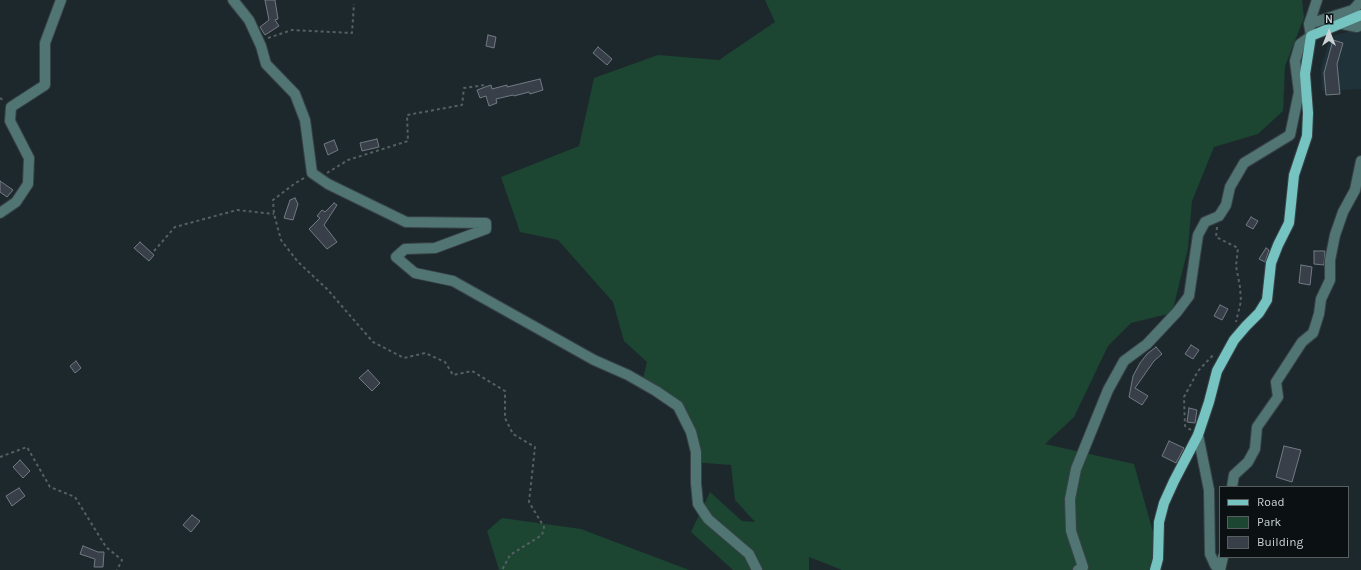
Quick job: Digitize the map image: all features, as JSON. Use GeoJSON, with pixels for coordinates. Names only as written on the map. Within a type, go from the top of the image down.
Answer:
{"type":"FeatureCollection","features":[{"type":"Feature","properties":{"kind":"main road"},"geometry":{"type":"LineString","coordinates":[[1155,570],[1158,559],[1159,522],[1164,503],[1198,435],[1217,371],[1225,354],[1246,326],[1259,313],[1267,300],[1272,263],[1278,245],[1289,223],[1294,174],[1307,136],[1308,113],[1305,74],[1311,36],[1361,15]]}},
{"type":"Feature","properties":{"kind":"street"},"geometry":{"type":"LineString","coordinates":[[0,213],[16,202],[28,184],[29,158],[10,121],[12,107],[45,85],[45,43],[61,0]]}},
{"type":"Feature","properties":{"kind":"street"},"geometry":{"type":"LineString","coordinates":[[233,0],[249,20],[261,46],[266,64],[295,94],[305,120],[312,173],[328,184],[406,222],[486,223],[486,229],[435,248],[405,249],[396,257],[415,273],[453,281],[594,360],[645,385],[678,406],[691,432],[696,452],[698,504],[708,519],[749,554],[757,570]]}},
{"type":"Feature","properties":{"kind":"street"},"geometry":{"type":"LineString","coordinates":[[1078,570],[1083,567],[1071,531],[1070,499],[1076,469],[1108,390],[1124,361],[1147,344],[1177,312],[1189,296],[1198,235],[1205,222],[1219,216],[1226,204],[1230,187],[1244,163],[1290,135],[1299,92],[1295,61],[1300,44],[1311,36],[1309,24],[1317,0]]}},
{"type":"Feature","properties":{"kind":"street"},"geometry":{"type":"LineString","coordinates":[[1309,24],[1353,10],[1361,1]]}},
{"type":"Feature","properties":{"kind":"street"},"geometry":{"type":"LineString","coordinates":[[1342,24],[1357,27],[1361,25]]}},
{"type":"Feature","properties":{"kind":"street"},"geometry":{"type":"LineString","coordinates":[[1232,486],[1234,475],[1248,462],[1255,449],[1257,427],[1278,397],[1276,382],[1302,342],[1313,333],[1319,314],[1321,299],[1330,280],[1330,260],[1334,235],[1343,212],[1355,190],[1361,161]]}},
{"type":"Feature","properties":{"kind":"street"},"geometry":{"type":"LineString","coordinates":[[1198,435],[1209,490],[1210,554],[1215,565],[1220,570]]}},
{"type":"Feature","properties":{"kind":"street"},"geometry":{"type":"LineString","coordinates":[[1220,570],[1223,558]]}},
{"type":"Feature","properties":{"kind":"path"},"geometry":{"type":"LineString","coordinates":[[261,46],[264,40],[292,30],[352,33],[354,4]]}},
{"type":"Feature","properties":{"kind":"path"},"geometry":{"type":"LineString","coordinates":[[328,184],[327,172],[348,160],[408,141],[407,115],[462,105],[464,88],[484,85]]}},
{"type":"Feature","properties":{"kind":"path"},"geometry":{"type":"LineString","coordinates":[[312,173],[294,184],[273,200],[274,214],[281,240],[298,262],[327,289],[373,342],[404,358],[426,353],[445,362],[453,375],[472,371],[505,391],[505,418],[513,434],[535,448],[529,502],[544,527],[542,535],[510,555],[502,570]]}},
{"type":"Feature","properties":{"kind":"path"},"geometry":{"type":"LineString","coordinates":[[154,251],[176,227],[237,210],[274,214]]}},
{"type":"Feature","properties":{"kind":"path"},"geometry":{"type":"LineString","coordinates":[[1219,216],[1216,237],[1238,248],[1236,266],[1241,301],[1235,327]]}},
{"type":"Feature","properties":{"kind":"path"},"geometry":{"type":"LineString","coordinates":[[1202,425],[1192,431],[1185,426],[1184,397],[1198,371],[1219,350]]}},
{"type":"Feature","properties":{"kind":"path"},"geometry":{"type":"LineString","coordinates":[[0,457],[27,448],[50,487],[74,497],[106,547],[122,560],[117,570]]}},
{"type":"Feature","properties":{"kind":"shaded area"},"geometry":{"type":"Polygon","coordinates":[[[1361,28],[1361,89],[1322,91],[1321,69],[1330,37],[1361,28]]]}},
{"type":"Feature","properties":{"kind":"green space"},"geometry":{"type":"Polygon","coordinates":[[[765,0],[1302,0],[1304,18],[1285,66],[1283,111],[1258,134],[1214,147],[1192,201],[1188,248],[1172,313],[1131,323],[1108,346],[1074,417],[1045,444],[1134,464],[1153,532],[1152,570],[842,570],[809,557],[809,570],[733,570],[691,532],[710,492],[742,521],[755,522],[735,500],[731,465],[692,462],[693,431],[681,402],[641,387],[647,362],[624,341],[613,302],[558,240],[520,232],[501,177],[579,146],[594,78],[658,55],[719,60],[775,22],[765,0]]]}},
{"type":"Feature","properties":{"kind":"green space"},"geometry":{"type":"Polygon","coordinates":[[[502,518],[581,529],[689,570],[499,570],[487,531],[502,518]]]}},
{"type":"Feature","properties":{"kind":"building"},"geometry":{"type":"Polygon","coordinates":[[[265,0],[275,0],[278,19],[275,20],[279,26],[265,35],[260,27],[269,20],[265,0]]]}},
{"type":"Feature","properties":{"kind":"building"},"geometry":{"type":"Polygon","coordinates":[[[488,35],[496,37],[494,48],[486,46],[488,35]]]}},
{"type":"Feature","properties":{"kind":"building"},"geometry":{"type":"Polygon","coordinates":[[[1333,40],[1343,43],[1337,64],[1340,94],[1326,95],[1324,73],[1333,40]]]}},
{"type":"Feature","properties":{"kind":"building"},"geometry":{"type":"Polygon","coordinates":[[[598,47],[612,59],[607,65],[593,53],[598,47]]]}},
{"type":"Feature","properties":{"kind":"building"},"geometry":{"type":"Polygon","coordinates":[[[540,79],[543,90],[530,94],[529,92],[496,99],[497,103],[489,106],[486,96],[480,98],[477,90],[491,85],[492,89],[540,79]]]}},
{"type":"Feature","properties":{"kind":"building"},"geometry":{"type":"Polygon","coordinates":[[[377,139],[379,147],[362,151],[360,143],[377,139]]]}},
{"type":"Feature","properties":{"kind":"building"},"geometry":{"type":"Polygon","coordinates":[[[334,140],[338,150],[328,155],[324,144],[334,140]]]}},
{"type":"Feature","properties":{"kind":"building"},"geometry":{"type":"Polygon","coordinates":[[[0,181],[13,190],[7,197],[0,192],[0,181]]]}},
{"type":"Feature","properties":{"kind":"building"},"geometry":{"type":"Polygon","coordinates":[[[295,198],[298,204],[293,220],[284,218],[290,200],[295,198]]]}},
{"type":"Feature","properties":{"kind":"building"},"geometry":{"type":"Polygon","coordinates":[[[334,203],[337,205],[324,225],[337,242],[327,249],[309,229],[320,218],[317,216],[322,210],[325,212],[334,203]]]}},
{"type":"Feature","properties":{"kind":"building"},"geometry":{"type":"Polygon","coordinates":[[[1251,217],[1258,221],[1253,229],[1246,225],[1251,217]]]}},
{"type":"Feature","properties":{"kind":"building"},"geometry":{"type":"Polygon","coordinates":[[[140,242],[154,255],[149,261],[134,248],[140,242]]]}},
{"type":"Feature","properties":{"kind":"building"},"geometry":{"type":"Polygon","coordinates":[[[1266,248],[1269,250],[1265,262],[1259,259],[1266,248]]]}},
{"type":"Feature","properties":{"kind":"building"},"geometry":{"type":"Polygon","coordinates":[[[1314,251],[1325,251],[1324,265],[1314,264],[1314,251]]]}},
{"type":"Feature","properties":{"kind":"building"},"geometry":{"type":"Polygon","coordinates":[[[1301,265],[1312,267],[1310,285],[1299,283],[1301,265]]]}},
{"type":"Feature","properties":{"kind":"building"},"geometry":{"type":"Polygon","coordinates":[[[1220,305],[1228,309],[1222,320],[1214,316],[1220,305]]]}},
{"type":"Feature","properties":{"kind":"building"},"geometry":{"type":"Polygon","coordinates":[[[1191,345],[1199,350],[1193,359],[1185,354],[1191,345]]]}},
{"type":"Feature","properties":{"kind":"building"},"geometry":{"type":"Polygon","coordinates":[[[1156,347],[1162,354],[1154,361],[1135,388],[1148,396],[1142,405],[1129,397],[1133,376],[1147,354],[1156,347]]]}},
{"type":"Feature","properties":{"kind":"building"},"geometry":{"type":"Polygon","coordinates":[[[76,361],[81,368],[75,373],[70,366],[76,361]]]}},
{"type":"Feature","properties":{"kind":"building"},"geometry":{"type":"Polygon","coordinates":[[[368,370],[380,383],[372,391],[359,378],[368,370]]]}},
{"type":"Feature","properties":{"kind":"building"},"geometry":{"type":"Polygon","coordinates":[[[1189,408],[1197,410],[1195,423],[1187,422],[1189,408]]]}},
{"type":"Feature","properties":{"kind":"building"},"geometry":{"type":"Polygon","coordinates":[[[1169,441],[1184,448],[1176,463],[1162,456],[1169,441]]]}},
{"type":"Feature","properties":{"kind":"building"},"geometry":{"type":"Polygon","coordinates":[[[1284,446],[1301,450],[1292,482],[1276,477],[1284,446]]]}},
{"type":"Feature","properties":{"kind":"building"},"geometry":{"type":"Polygon","coordinates":[[[20,460],[30,471],[23,478],[13,467],[20,460]]]}},
{"type":"Feature","properties":{"kind":"building"},"geometry":{"type":"Polygon","coordinates":[[[19,488],[25,496],[12,506],[6,496],[19,488]]]}},
{"type":"Feature","properties":{"kind":"building"},"geometry":{"type":"Polygon","coordinates":[[[192,515],[200,521],[191,532],[183,525],[192,515]]]}},
{"type":"Feature","properties":{"kind":"building"},"geometry":{"type":"Polygon","coordinates":[[[83,546],[98,552],[104,552],[103,567],[94,567],[95,559],[80,554],[83,546]]]}}]}
